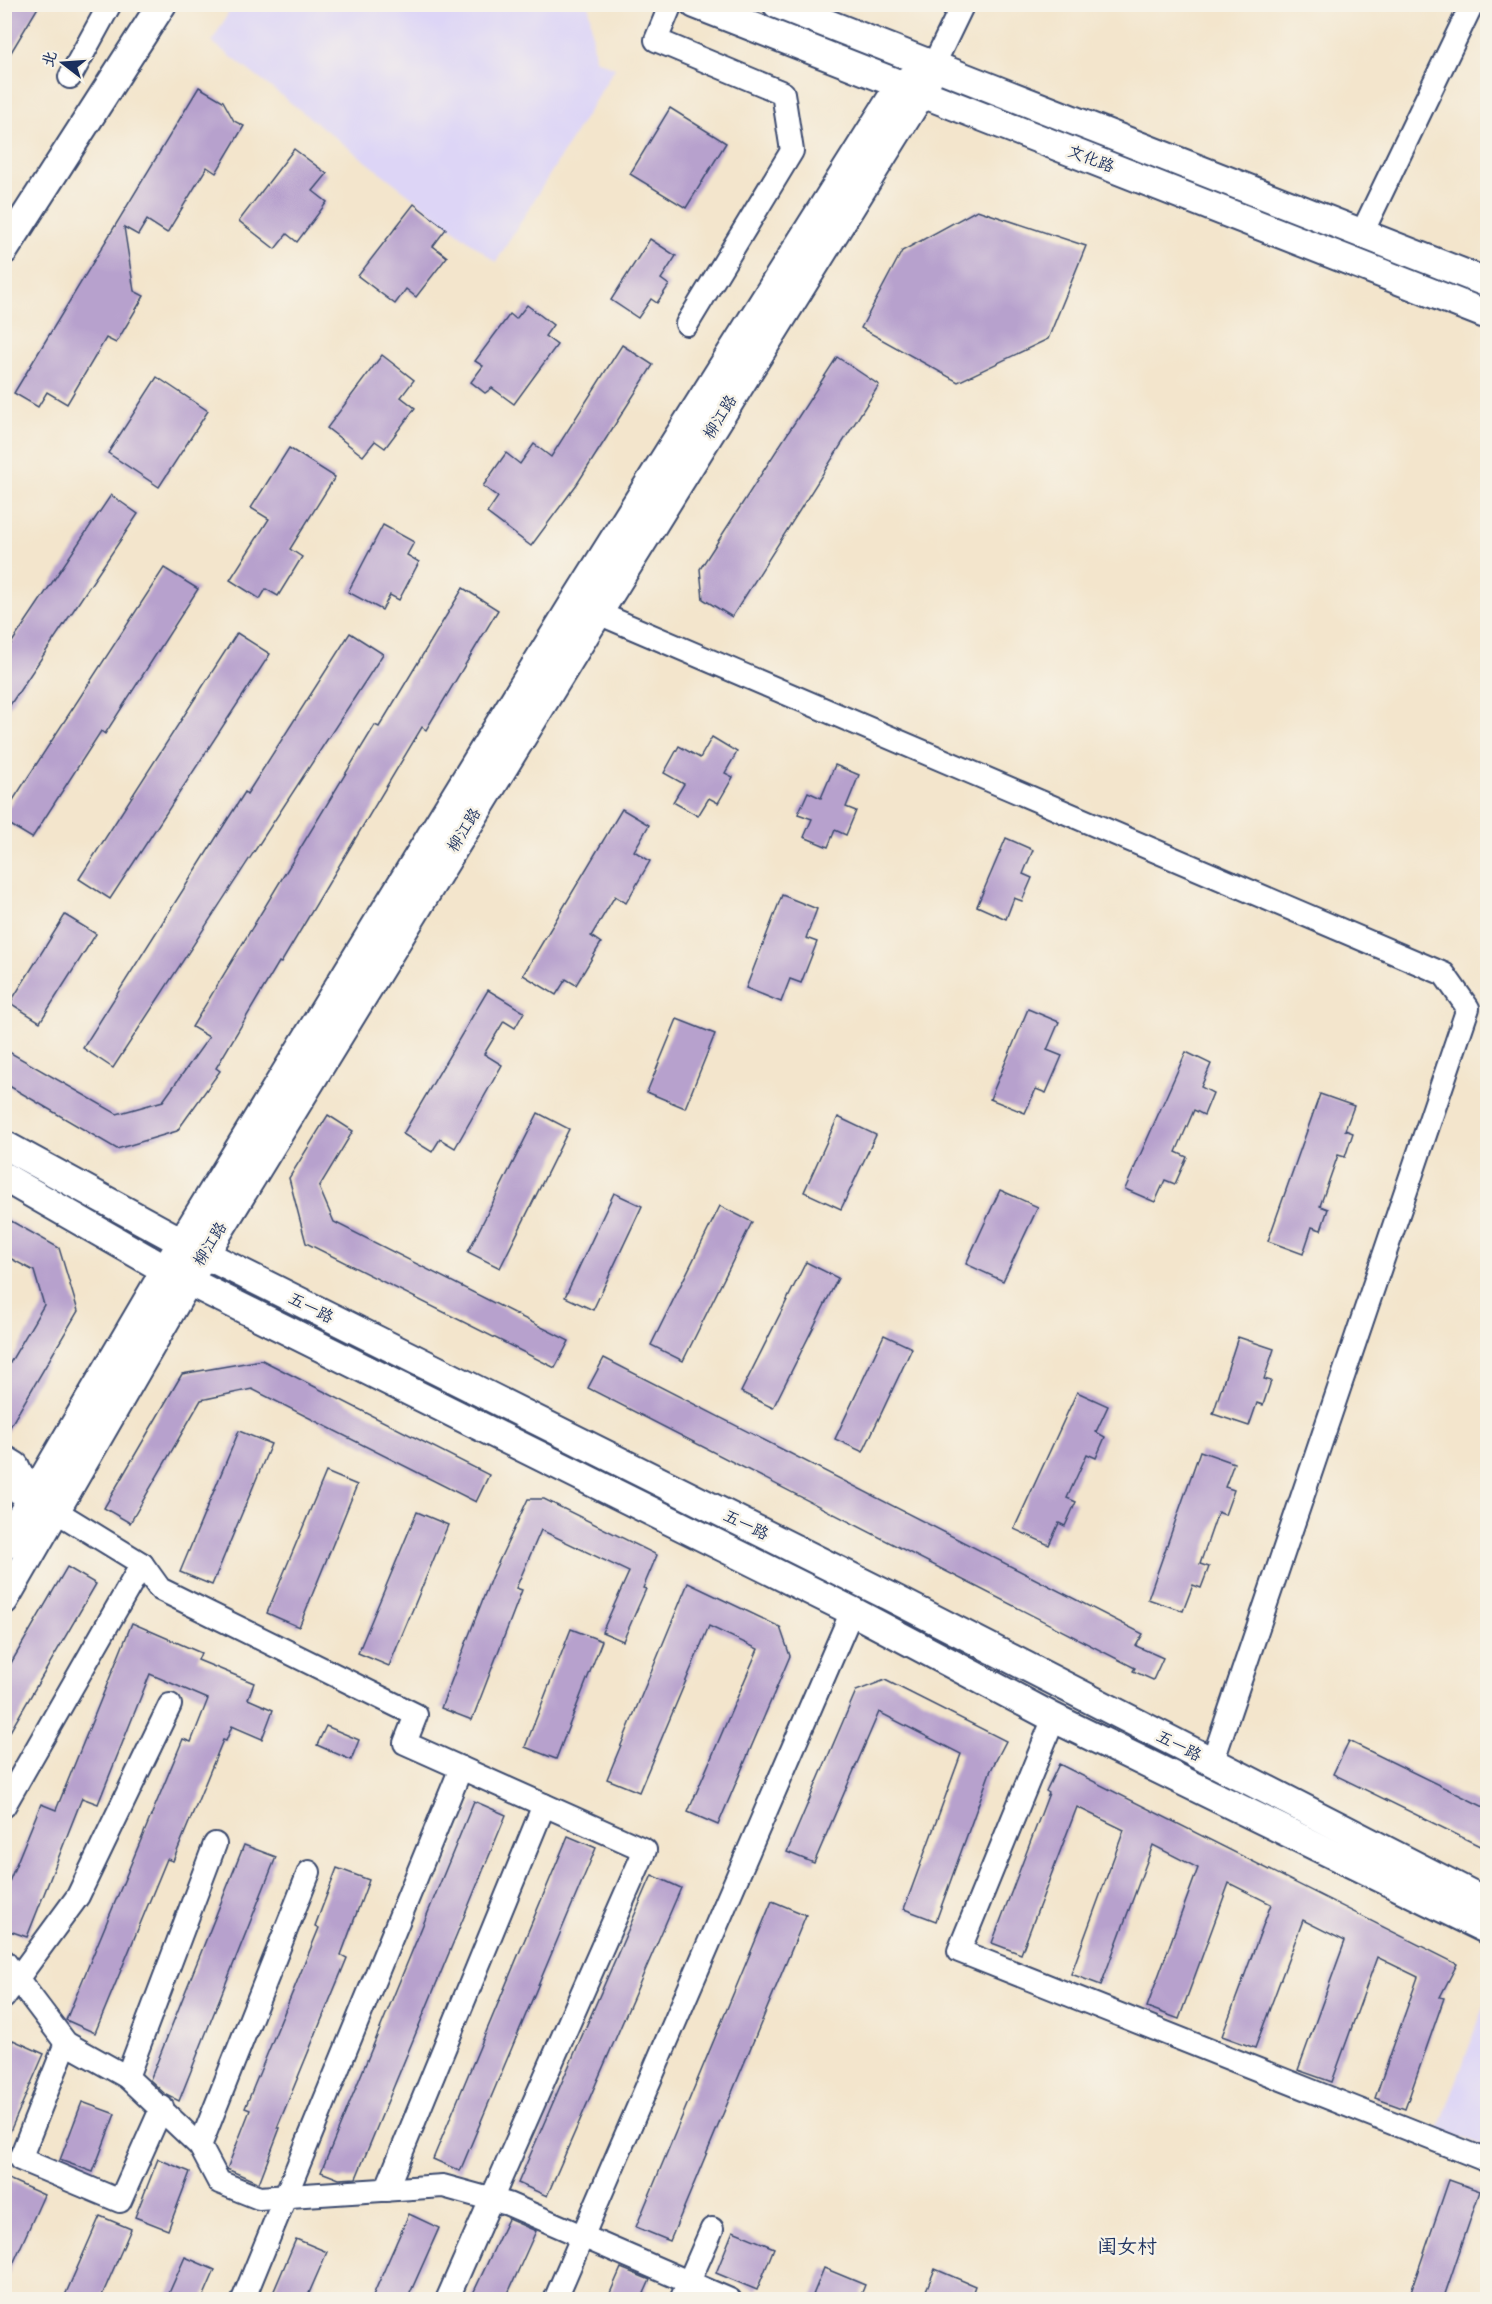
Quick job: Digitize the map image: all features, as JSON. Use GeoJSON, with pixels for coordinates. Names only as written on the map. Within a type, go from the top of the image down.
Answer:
{"type":"FeatureCollection","features":[{"type":"Feature","properties":{"kind":"street"},"geometry":{"type":"LineString","coordinates":[[70,77],[110,4]]}},
{"type":"Feature","properties":{"kind":"street"},"geometry":{"type":"LineString","coordinates":[[4,250],[162,4]]}},
{"type":"Feature","properties":{"kind":"street"},"geometry":{"type":"LineString","coordinates":[[671,4],[656,40],[783,93],[792,151],[687,324]]}},
{"type":"Feature","properties":{"kind":"street","name":"文化路"},"geometry":{"type":"LineString","coordinates":[[695,4],[911,88],[1355,248],[1488,284]]}},
{"type":"Feature","properties":{"kind":"street","name":"文化路"},"geometry":{"type":"LineString","coordinates":[[777,4],[933,66],[1355,248],[1488,315]]}},
{"type":"Feature","properties":{"kind":"street"},"geometry":{"type":"LineString","coordinates":[[933,66],[963,4]]}},
{"type":"Feature","properties":{"kind":"street"},"geometry":{"type":"LineString","coordinates":[[1355,248],[1472,4]]}},
{"type":"Feature","properties":{"kind":"street","name":"柳江路"},"geometry":{"type":"LineString","coordinates":[[4,1546],[33,1497],[177,1275],[586,608],[911,88],[933,66]]}},
{"type":"Feature","properties":{"kind":"street"},"geometry":{"type":"LineString","coordinates":[[586,608],[1444,974],[1468,1008],[1212,1763]]}},
{"type":"Feature","properties":{"kind":"street","name":"五一路"},"geometry":{"type":"LineString","coordinates":[[4,1145],[193,1248],[889,1596],[1488,1903]]}},
{"type":"Feature","properties":{"kind":"street","name":"五一路"},"geometry":{"type":"LineString","coordinates":[[4,1177],[177,1275],[864,1617],[1054,1718],[1488,1930]]}},
{"type":"Feature","properties":{"kind":"street","name":"柳江路"},"geometry":{"type":"LineString","coordinates":[[4,1600],[58,1511],[177,1275]]}},
{"type":"Feature","properties":{"kind":"street"},"geometry":{"type":"LineString","coordinates":[[4,1456],[17,1464],[33,1497]]}},
{"type":"Feature","properties":{"kind":"street"},"geometry":{"type":"LineString","coordinates":[[4,1487],[33,1497],[142,1564],[160,1589],[416,1715],[405,1743],[645,1850],[447,2300]]}},
{"type":"Feature","properties":{"kind":"street"},"geometry":{"type":"LineString","coordinates":[[4,1806],[142,1564]]}},
{"type":"Feature","properties":{"kind":"street"},"geometry":{"type":"LineString","coordinates":[[555,2300],[864,1617],[889,1596]]}},
{"type":"Feature","properties":{"kind":"street"},"geometry":{"type":"LineString","coordinates":[[4,1997],[11,1970],[78,1896],[170,1705]]}},
{"type":"Feature","properties":{"kind":"street"},"geometry":{"type":"LineString","coordinates":[[1054,1718],[959,1952],[1488,2161]]}},
{"type":"Feature","properties":{"kind":"street"},"geometry":{"type":"LineString","coordinates":[[243,2300],[461,1768]]}},
{"type":"Feature","properties":{"kind":"street"},"geometry":{"type":"LineString","coordinates":[[386,2190],[544,1805]]}},
{"type":"Feature","properties":{"kind":"street"},"geometry":{"type":"LineString","coordinates":[[127,2077],[215,1844]]}},
{"type":"Feature","properties":{"kind":"street"},"geometry":{"type":"LineString","coordinates":[[200,2146],[309,1872]]}},
{"type":"Feature","properties":{"kind":"street"},"geometry":{"type":"LineString","coordinates":[[11,1970],[66,2043],[127,2077],[162,2107],[200,2146],[219,2182],[260,2198],[443,2186],[492,2198],[583,2237],[685,2291],[730,2300]]}},
{"type":"Feature","properties":{"kind":"street"},"geometry":{"type":"LineString","coordinates":[[66,2043],[20,2159],[120,2201],[162,2107]]}},
{"type":"Feature","properties":{"kind":"street"},"geometry":{"type":"LineString","coordinates":[[685,2291],[712,2229]]}},
{"type":"Feature","properties":{"kind":"shaded area"},"geometry":{"type":"Polygon","coordinates":[[[233,5],[589,5],[595,59],[615,68],[496,262],[212,42],[233,5]]]}},
{"type":"Feature","properties":{"kind":"shaded area"},"geometry":{"type":"Polygon","coordinates":[[[1487,1998],[1487,2147],[1439,2129],[1487,1998]]]}},
{"type":"Feature","properties":{"kind":"building"},"geometry":{"type":"Polygon","coordinates":[[[4,4],[40,4],[4,64],[4,4]]]}},
{"type":"Feature","properties":{"kind":"building"},"geometry":{"type":"Polygon","coordinates":[[[199,87],[223,101],[234,121],[244,126],[216,173],[207,167],[167,233],[147,220],[138,235],[124,227],[134,291],[144,296],[116,343],[106,338],[67,404],[47,392],[38,407],[14,393],[199,87]]]}},
{"type":"Feature","properties":{"kind":"building"},"geometry":{"type":"Polygon","coordinates":[[[670,108],[726,143],[686,208],[630,174],[670,108]]]}},
{"type":"Feature","properties":{"kind":"building"},"geometry":{"type":"Polygon","coordinates":[[[294,149],[327,174],[313,191],[327,202],[297,242],[287,234],[275,249],[239,221],[294,149]]]}},
{"type":"Feature","properties":{"kind":"building"},"geometry":{"type":"Polygon","coordinates":[[[414,204],[446,229],[433,246],[447,257],[416,297],[406,289],[395,304],[358,276],[414,204]]]}},
{"type":"Feature","properties":{"kind":"building"},"geometry":{"type":"Polygon","coordinates":[[[977,210],[1086,246],[1048,339],[958,382],[861,328],[902,251],[977,210]]]}},
{"type":"Feature","properties":{"kind":"building"},"geometry":{"type":"Polygon","coordinates":[[[650,239],[676,256],[661,279],[669,285],[657,303],[651,299],[638,318],[611,300],[650,239]]]}},
{"type":"Feature","properties":{"kind":"building"},"geometry":{"type":"Polygon","coordinates":[[[527,305],[553,325],[545,336],[557,345],[514,404],[492,388],[485,393],[471,382],[483,366],[475,361],[510,314],[516,319],[527,305]]]}},
{"type":"Feature","properties":{"kind":"building"},"geometry":{"type":"Polygon","coordinates":[[[622,345],[653,365],[577,484],[531,546],[487,513],[498,497],[483,486],[506,453],[520,464],[534,444],[551,457],[622,345]]]}},
{"type":"Feature","properties":{"kind":"building"},"geometry":{"type":"Polygon","coordinates":[[[382,355],[414,380],[401,397],[415,408],[385,448],[375,441],[363,456],[327,428],[382,355]]]}},
{"type":"Feature","properties":{"kind":"building"},"geometry":{"type":"Polygon","coordinates":[[[837,357],[879,385],[732,617],[703,599],[700,569],[837,357]]]}},
{"type":"Feature","properties":{"kind":"building"},"geometry":{"type":"Polygon","coordinates":[[[157,377],[208,411],[159,487],[108,453],[157,377]]]}},
{"type":"Feature","properties":{"kind":"building"},"geometry":{"type":"Polygon","coordinates":[[[289,448],[335,477],[290,549],[302,557],[278,596],[266,589],[260,599],[230,580],[269,519],[251,508],[289,448]]]}},
{"type":"Feature","properties":{"kind":"building"},"geometry":{"type":"Polygon","coordinates":[[[111,495],[138,514],[4,714],[4,654],[111,495]]]}},
{"type":"Feature","properties":{"kind":"building"},"geometry":{"type":"Polygon","coordinates":[[[383,525],[414,542],[407,555],[419,562],[399,600],[390,595],[382,610],[348,592],[383,525]]]}},
{"type":"Feature","properties":{"kind":"building"},"geometry":{"type":"Polygon","coordinates":[[[164,568],[198,589],[105,734],[101,731],[32,838],[4,821],[4,814],[164,568]]]}},
{"type":"Feature","properties":{"kind":"building"},"geometry":{"type":"Polygon","coordinates":[[[463,588],[498,610],[426,730],[422,727],[281,963],[279,962],[216,1068],[220,1071],[177,1131],[117,1149],[4,1083],[4,1049],[117,1114],[163,1101],[209,1037],[192,1027],[375,725],[379,727],[463,588]]]}},
{"type":"Feature","properties":{"kind":"building"},"geometry":{"type":"Polygon","coordinates":[[[237,633],[270,654],[110,899],[79,879],[237,633]]]}},
{"type":"Feature","properties":{"kind":"building"},"geometry":{"type":"Polygon","coordinates":[[[350,633],[383,654],[113,1068],[83,1048],[245,792],[247,794],[350,633]]]}},
{"type":"Feature","properties":{"kind":"building"},"geometry":{"type":"Polygon","coordinates":[[[712,737],[737,752],[725,773],[733,777],[718,803],[709,798],[698,816],[673,802],[684,784],[664,773],[679,746],[700,758],[712,737]]]}},
{"type":"Feature","properties":{"kind":"building"},"geometry":{"type":"Polygon","coordinates":[[[835,765],[859,775],[846,807],[856,811],[846,835],[835,830],[828,847],[804,837],[812,819],[798,814],[808,792],[821,798],[835,765]]]}},
{"type":"Feature","properties":{"kind":"building"},"geometry":{"type":"Polygon","coordinates":[[[622,809],[649,825],[634,851],[650,861],[626,903],[615,896],[591,936],[601,943],[576,985],[566,979],[556,995],[523,975],[622,809]]]}},
{"type":"Feature","properties":{"kind":"building"},"geometry":{"type":"Polygon","coordinates":[[[1006,838],[1033,850],[1023,874],[1032,878],[1022,901],[1014,898],[1006,919],[977,906],[1006,838]]]}},
{"type":"Feature","properties":{"kind":"building"},"geometry":{"type":"Polygon","coordinates":[[[782,895],[817,909],[806,938],[817,942],[801,983],[790,979],[781,1002],[746,988],[782,895]]]}},
{"type":"Feature","properties":{"kind":"building"},"geometry":{"type":"Polygon","coordinates":[[[65,915],[96,934],[40,1022],[10,1003],[65,915]]]}},
{"type":"Feature","properties":{"kind":"building"},"geometry":{"type":"Polygon","coordinates":[[[488,990],[524,1012],[515,1028],[504,1021],[484,1054],[502,1065],[455,1148],[440,1139],[432,1152],[403,1134],[488,990]]]}},
{"type":"Feature","properties":{"kind":"building"},"geometry":{"type":"Polygon","coordinates":[[[1028,1009],[1059,1022],[1047,1050],[1062,1056],[1046,1093],[1036,1089],[1025,1113],[990,1099],[1028,1009]]]}},
{"type":"Feature","properties":{"kind":"building"},"geometry":{"type":"Polygon","coordinates":[[[677,1019],[715,1034],[685,1108],[647,1092],[677,1019]]]}},
{"type":"Feature","properties":{"kind":"building"},"geometry":{"type":"Polygon","coordinates":[[[1186,1052],[1211,1064],[1201,1087],[1213,1093],[1204,1115],[1194,1110],[1176,1152],[1187,1157],[1175,1184],[1165,1180],[1155,1202],[1125,1189],[1186,1052]]]}},
{"type":"Feature","properties":{"kind":"building"},"geometry":{"type":"Polygon","coordinates":[[[1320,1094],[1354,1106],[1345,1130],[1353,1133],[1345,1157],[1338,1155],[1320,1206],[1328,1209],[1321,1230],[1312,1227],[1303,1254],[1268,1241],[1320,1094]]]}},
{"type":"Feature","properties":{"kind":"building"},"geometry":{"type":"Polygon","coordinates":[[[538,1113],[569,1129],[500,1268],[468,1252],[538,1113]]]}},
{"type":"Feature","properties":{"kind":"building"},"geometry":{"type":"Polygon","coordinates":[[[328,1115],[353,1131],[319,1187],[334,1222],[569,1341],[555,1368],[306,1243],[289,1178],[328,1115]]]}},
{"type":"Feature","properties":{"kind":"building"},"geometry":{"type":"Polygon","coordinates":[[[838,1117],[876,1135],[841,1209],[804,1192],[838,1117]]]}},
{"type":"Feature","properties":{"kind":"building"},"geometry":{"type":"Polygon","coordinates":[[[1000,1190],[1038,1207],[1003,1281],[966,1264],[1000,1190]]]}},
{"type":"Feature","properties":{"kind":"building"},"geometry":{"type":"Polygon","coordinates":[[[614,1193],[642,1206],[593,1310],[565,1297],[614,1193]]]}},
{"type":"Feature","properties":{"kind":"building"},"geometry":{"type":"Polygon","coordinates":[[[720,1206],[752,1222],[683,1361],[651,1345],[720,1206]]]}},
{"type":"Feature","properties":{"kind":"building"},"geometry":{"type":"Polygon","coordinates":[[[4,1217],[59,1248],[78,1311],[4,1437],[4,1373],[44,1305],[34,1271],[4,1255],[4,1217]]]}},
{"type":"Feature","properties":{"kind":"building"},"geometry":{"type":"Polygon","coordinates":[[[806,1262],[838,1278],[773,1408],[741,1392],[806,1262]]]}},
{"type":"Feature","properties":{"kind":"building"},"geometry":{"type":"Polygon","coordinates":[[[884,1335],[912,1348],[863,1452],[835,1439],[884,1335]]]}},
{"type":"Feature","properties":{"kind":"building"},"geometry":{"type":"Polygon","coordinates":[[[1238,1337],[1274,1349],[1264,1379],[1271,1381],[1263,1405],[1257,1403],[1249,1426],[1213,1414],[1238,1337]]]}},
{"type":"Feature","properties":{"kind":"building"},"geometry":{"type":"Polygon","coordinates":[[[604,1358],[1143,1634],[1136,1646],[1163,1658],[1153,1680],[1133,1671],[1135,1668],[588,1388],[604,1358]]]}},
{"type":"Feature","properties":{"kind":"building"},"geometry":{"type":"Polygon","coordinates":[[[262,1360],[489,1475],[476,1502],[252,1389],[201,1400],[130,1523],[104,1508],[182,1374],[262,1360]]]}},
{"type":"Feature","properties":{"kind":"building"},"geometry":{"type":"Polygon","coordinates":[[[1077,1392],[1108,1406],[1096,1432],[1105,1437],[1096,1458],[1087,1454],[1067,1498],[1076,1502],[1065,1526],[1059,1523],[1049,1545],[1014,1529],[1077,1392]]]}},
{"type":"Feature","properties":{"kind":"building"},"geometry":{"type":"Polygon","coordinates":[[[239,1431],[271,1444],[212,1585],[180,1572],[239,1431]]]}},
{"type":"Feature","properties":{"kind":"building"},"geometry":{"type":"Polygon","coordinates":[[[1200,1451],[1234,1463],[1225,1487],[1234,1490],[1225,1515],[1218,1512],[1200,1564],[1209,1567],[1201,1588],[1193,1585],[1183,1611],[1148,1599],[1200,1451]]]}},
{"type":"Feature","properties":{"kind":"building"},"geometry":{"type":"Polygon","coordinates":[[[326,1472],[357,1485],[299,1627],[267,1613],[326,1472]]]}},
{"type":"Feature","properties":{"kind":"building"},"geometry":{"type":"Polygon","coordinates":[[[528,1499],[544,1499],[657,1555],[643,1588],[646,1589],[623,1641],[602,1632],[629,1572],[541,1530],[516,1588],[522,1590],[472,1720],[441,1708],[491,1578],[528,1499]]]}},
{"type":"Feature","properties":{"kind":"building"},"geometry":{"type":"Polygon","coordinates":[[[417,1512],[448,1525],[389,1666],[358,1653],[417,1512]]]}},
{"type":"Feature","properties":{"kind":"building"},"geometry":{"type":"Polygon","coordinates":[[[67,1567],[96,1584],[4,1742],[4,1675],[67,1567]]]}},
{"type":"Feature","properties":{"kind":"building"},"geometry":{"type":"Polygon","coordinates":[[[688,1583],[780,1627],[790,1656],[718,1825],[688,1812],[758,1649],[709,1626],[639,1792],[607,1779],[688,1583]]]}},
{"type":"Feature","properties":{"kind":"building"},"geometry":{"type":"Polygon","coordinates":[[[132,1623],[201,1653],[198,1660],[254,1683],[248,1699],[273,1710],[262,1739],[232,1726],[226,1741],[223,1740],[173,1861],[167,1859],[95,2033],[66,2020],[183,1739],[191,1742],[208,1699],[150,1674],[98,1804],[82,1798],[27,1937],[4,1929],[4,1894],[41,1804],[56,1810],[132,1623]]]}},
{"type":"Feature","properties":{"kind":"building"},"geometry":{"type":"Polygon","coordinates":[[[571,1629],[602,1641],[556,1759],[525,1747],[571,1629]]]}},
{"type":"Feature","properties":{"kind":"building"},"geometry":{"type":"Polygon","coordinates":[[[885,1680],[1006,1741],[990,1772],[936,1921],[904,1909],[961,1754],[879,1712],[814,1863],[787,1852],[856,1691],[885,1680]]]}},
{"type":"Feature","properties":{"kind":"building"},"geometry":{"type":"Polygon","coordinates":[[[326,1726],[359,1740],[351,1760],[317,1745],[326,1726]]]}},
{"type":"Feature","properties":{"kind":"building"},"geometry":{"type":"Polygon","coordinates":[[[1349,1741],[1488,1809],[1488,1850],[1333,1774],[1349,1741]]]}},
{"type":"Feature","properties":{"kind":"building"},"geometry":{"type":"Polygon","coordinates":[[[1059,1764],[1457,1964],[1440,1997],[1444,1998],[1405,2109],[1375,2098],[1418,1977],[1377,1957],[1332,2082],[1298,2070],[1345,1941],[1303,1920],[1255,2048],[1222,2036],[1271,1904],[1229,1883],[1179,2019],[1147,2007],[1198,1868],[1153,1845],[1101,1985],[1071,1974],[1124,1830],[1077,1807],[1021,1954],[992,1943],[1049,1793],[1046,1791],[1059,1764]]]}},
{"type":"Feature","properties":{"kind":"building"},"geometry":{"type":"Polygon","coordinates":[[[474,1801],[506,1815],[356,2178],[339,2179],[321,2172],[474,1801]]]}},
{"type":"Feature","properties":{"kind":"building"},"geometry":{"type":"Polygon","coordinates":[[[568,1836],[596,1848],[460,2171],[433,2159],[568,1836]]]}},
{"type":"Feature","properties":{"kind":"building"},"geometry":{"type":"Polygon","coordinates":[[[244,1845],[276,1857],[179,2101],[165,2094],[150,2080],[244,1845]]]}},
{"type":"Feature","properties":{"kind":"building"},"geometry":{"type":"Polygon","coordinates":[[[337,1868],[369,1880],[341,1955],[347,1958],[277,2128],[280,2128],[259,2183],[227,2169],[250,2110],[245,2108],[319,1928],[315,1926],[337,1868]]]}},
{"type":"Feature","properties":{"kind":"building"},"geometry":{"type":"Polygon","coordinates":[[[652,1875],[681,1888],[547,2196],[518,2183],[652,1875]]]}},
{"type":"Feature","properties":{"kind":"building"},"geometry":{"type":"Polygon","coordinates":[[[772,1901],[806,1915],[670,2241],[636,2227],[772,1901]]]}},
{"type":"Feature","properties":{"kind":"building"},"geometry":{"type":"Polygon","coordinates":[[[13,2040],[44,2054],[4,2145],[4,2061],[13,2040]]]}},
{"type":"Feature","properties":{"kind":"building"},"geometry":{"type":"Polygon","coordinates":[[[82,2102],[115,2114],[93,2172],[60,2160],[82,2102]]]}},
{"type":"Feature","properties":{"kind":"building"},"geometry":{"type":"Polygon","coordinates":[[[158,2159],[190,2172],[168,2230],[135,2217],[158,2159]]]}},
{"type":"Feature","properties":{"kind":"building"},"geometry":{"type":"Polygon","coordinates":[[[4,2177],[44,2195],[4,2284],[4,2177]]]}},
{"type":"Feature","properties":{"kind":"building"},"geometry":{"type":"Polygon","coordinates":[[[1449,2180],[1480,2191],[1443,2300],[1408,2300],[1449,2180]]]}},
{"type":"Feature","properties":{"kind":"building"},"geometry":{"type":"Polygon","coordinates":[[[409,2214],[439,2228],[407,2300],[371,2300],[409,2214]]]}},
{"type":"Feature","properties":{"kind":"building"},"geometry":{"type":"Polygon","coordinates":[[[100,2216],[131,2229],[100,2300],[63,2300],[100,2216]]]}},
{"type":"Feature","properties":{"kind":"building"},"geometry":{"type":"Polygon","coordinates":[[[508,2219],[536,2231],[505,2300],[470,2300],[508,2219]]]}},
{"type":"Feature","properties":{"kind":"building"},"geometry":{"type":"Polygon","coordinates":[[[733,2231],[774,2248],[757,2290],[716,2273],[733,2231]]]}},
{"type":"Feature","properties":{"kind":"building"},"geometry":{"type":"Polygon","coordinates":[[[296,2239],[327,2252],[306,2300],[270,2300],[296,2239]]]}},
{"type":"Feature","properties":{"kind":"building"},"geometry":{"type":"Polygon","coordinates":[[[185,2257],[215,2270],[202,2300],[166,2300],[185,2257]]]}},
{"type":"Feature","properties":{"kind":"building"},"geometry":{"type":"Polygon","coordinates":[[[621,2268],[650,2280],[641,2300],[607,2300],[621,2268]]]}},
{"type":"Feature","properties":{"kind":"building"},"geometry":{"type":"Polygon","coordinates":[[[824,2268],[865,2285],[859,2300],[811,2300],[824,2268]]]}},
{"type":"Feature","properties":{"kind":"building"},"geometry":{"type":"Polygon","coordinates":[[[935,2269],[975,2286],[970,2300],[922,2300],[935,2269]]]}},
{"type":"Feature","properties":{"kind":"district","name":"闺女村"},"geometry":{"type":"Point","coordinates":[1127,2246]}}]}
